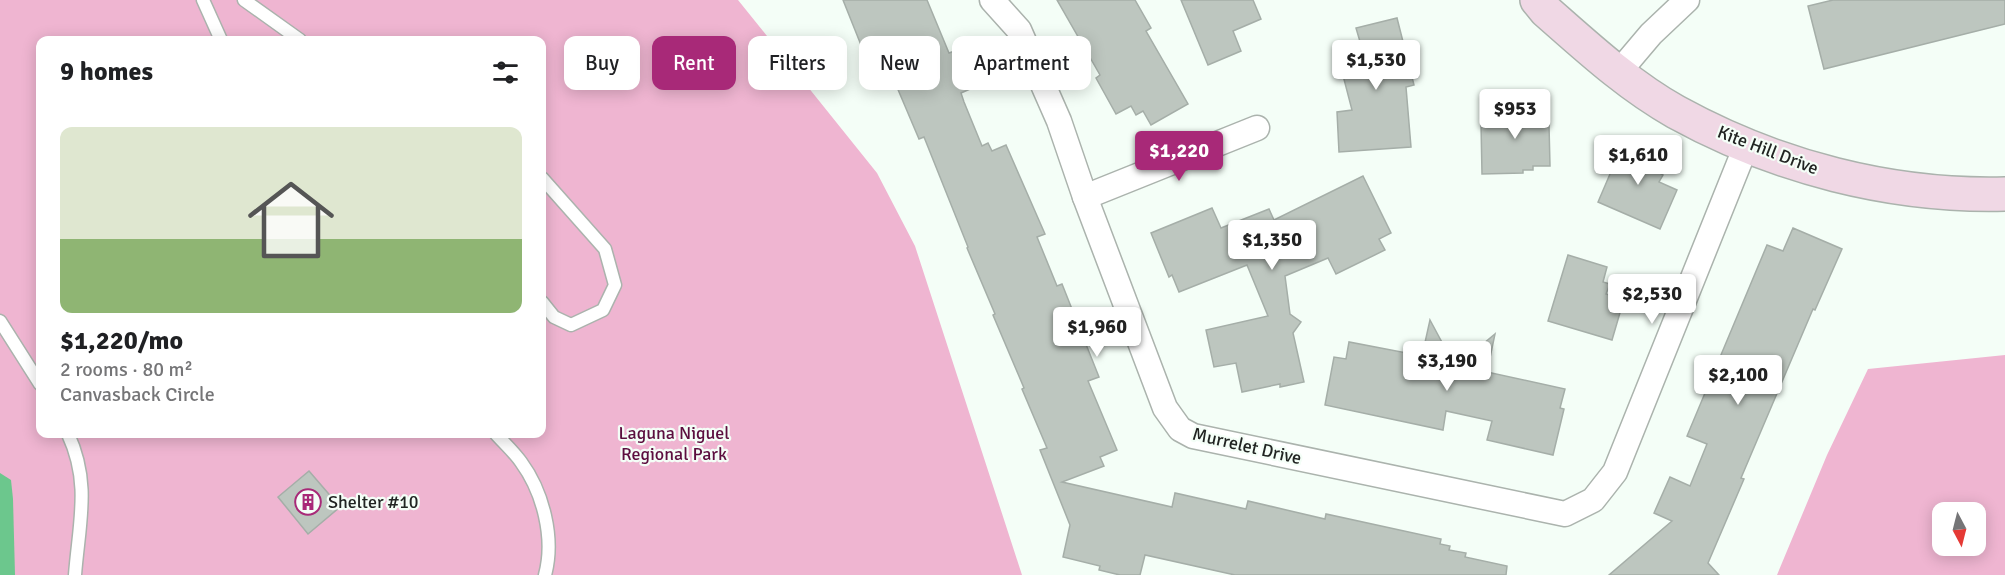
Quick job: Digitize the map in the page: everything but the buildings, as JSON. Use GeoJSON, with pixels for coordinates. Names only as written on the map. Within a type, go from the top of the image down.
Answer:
{"type":"FeatureCollection","features":[{"type":"Feature","properties":{"kind":"street","name":"Murrelet Drive"},"geometry":{"type":"LineString","coordinates":[[992,0],[1019,30],[1059,121],[1085,197],[1165,408],[1180,429],[1193,436],[1565,514],[1593,500],[1615,472],[1746,146]]}},
{"type":"Feature","properties":{"kind":"street","name":"Kite Hill Drive"},"geometry":{"type":"LineString","coordinates":[[1537,0],[1546,11],[1618,73],[1675,111],[1746,146],[1826,172],[1895,188],[1970,195],[2005,194]]}},
{"type":"Feature","properties":{"kind":"street"},"geometry":{"type":"LineString","coordinates":[[1618,73],[1651,34],[1687,0]]}},
{"type":"Feature","properties":{"kind":"street"},"geometry":{"type":"LineString","coordinates":[[1085,197],[1257,128]]}},
{"type":"Feature","properties":{"kind":"lane"},"geometry":{"type":"LineString","coordinates":[[203,0],[219,36]]}},
{"type":"Feature","properties":{"kind":"lane"},"geometry":{"type":"LineString","coordinates":[[244,0],[294,36]]}},
{"type":"Feature","properties":{"kind":"lane"},"geometry":{"type":"LineString","coordinates":[[546,182],[606,249],[615,285],[603,310],[572,325],[554,317],[546,307]]}},
{"type":"Feature","properties":{"kind":"lane"},"geometry":{"type":"LineString","coordinates":[[0,321],[36,378]]}},
{"type":"Feature","properties":{"kind":"lane"},"geometry":{"type":"LineString","coordinates":[[69,438],[81,473],[82,491],[75,575]]}},
{"type":"Feature","properties":{"kind":"lane"},"geometry":{"type":"LineString","coordinates":[[500,438],[520,460],[536,487],[542,503],[548,550],[545,575]]}},
{"type":"Feature","properties":{"kind":"green space","name":"Laguna Niguel Regional Park"},"geometry":{"type":"Polygon","coordinates":[[[0,0],[738,0],[767,36],[748,36],[748,90],[810,90],[877,173],[915,246],[1022,575],[0,575],[0,0]]]}},
{"type":"Feature","properties":{"kind":"green space"},"geometry":{"type":"Polygon","coordinates":[[[2005,355],[2005,575],[1777,575],[1827,455],[1868,369],[2005,355]]]}},
{"type":"Feature","properties":{"kind":"shaded area"},"geometry":{"type":"Polygon","coordinates":[[[0,473],[11,480],[15,575],[0,575],[0,473]]]}},
{"type":"Feature","properties":{"kind":"place","name":"Shelter #10"},"geometry":{"type":"Point","coordinates":[308,502]}}]}
